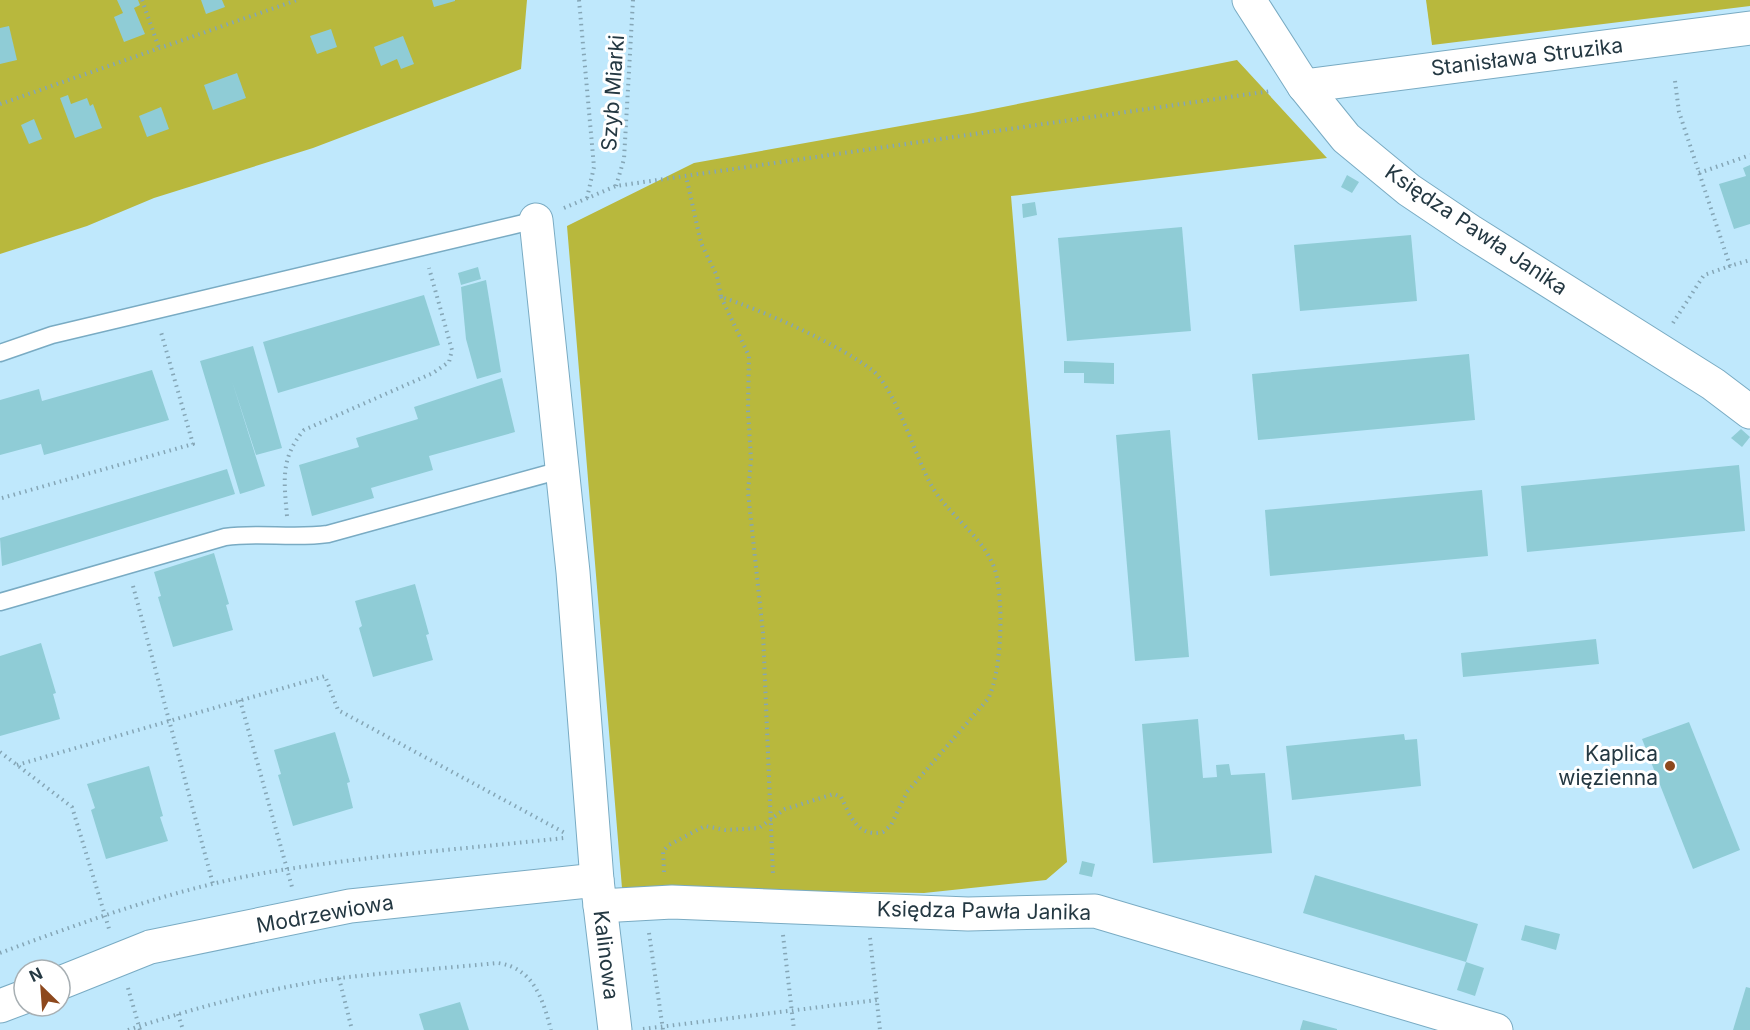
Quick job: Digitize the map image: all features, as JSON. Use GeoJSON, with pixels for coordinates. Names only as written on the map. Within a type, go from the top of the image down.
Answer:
{"type":"FeatureCollection","features":[{"type":"Feature","properties":{"kind":"street","name":"Księdza Pawła Janika"},"geometry":{"type":"LineString","coordinates":[[1249,0],[1304,86],[1346,138],[1409,190],[1713,384],[1750,412]]}},
{"type":"Feature","properties":{"kind":"street","name":"Stanisława Struzika"},"geometry":{"type":"LineString","coordinates":[[1304,86],[1750,28]]}},
{"type":"Feature","properties":{"kind":"street","name":"Kalinowa"},"geometry":{"type":"LineString","coordinates":[[536,220],[573,572],[598,893],[615,1030]]}},
{"type":"Feature","properties":{"kind":"street","name":"Księdza Pawła Janika"},"geometry":{"type":"LineString","coordinates":[[598,893],[654,903],[968,914],[1095,911],[1496,1030]]}},
{"type":"Feature","properties":{"kind":"street","name":"Modrzewiowa"},"geometry":{"type":"LineString","coordinates":[[72,977],[150,947],[350,906],[598,893]]}},
{"type":"Feature","properties":{"kind":"street"},"geometry":{"type":"LineString","coordinates":[[0,1011],[6,1030]]}},
{"type":"Feature","properties":{"kind":"lane"},"geometry":{"type":"LineString","coordinates":[[0,353],[52,335],[536,220]]}},
{"type":"Feature","properties":{"kind":"lane"},"geometry":{"type":"LineString","coordinates":[[0,602],[225,537],[242,534],[289,537],[327,534],[561,470]]}},
{"type":"Feature","properties":{"kind":"path"},"geometry":{"type":"LineString","coordinates":[[142,0],[159,48]]}},
{"type":"Feature","properties":{"kind":"path"},"geometry":{"type":"LineString","coordinates":[[0,104],[297,0]]}},
{"type":"Feature","properties":{"kind":"path"},"geometry":{"type":"LineString","coordinates":[[579,0],[594,167],[587,198]]}},
{"type":"Feature","properties":{"kind":"path","name":"Szyb Miarki"},"geometry":{"type":"LineString","coordinates":[[616,186],[624,159],[633,0]]}},
{"type":"Feature","properties":{"kind":"path"},"geometry":{"type":"LineString","coordinates":[[1675,81],[1679,112],[1730,266]]}},
{"type":"Feature","properties":{"kind":"path"},"geometry":{"type":"LineString","coordinates":[[536,220],[616,186],[1304,86]]}},
{"type":"Feature","properties":{"kind":"path"},"geometry":{"type":"LineString","coordinates":[[1699,173],[1750,155]]}},
{"type":"Feature","properties":{"kind":"path"},"geometry":{"type":"LineString","coordinates":[[686,176],[701,243],[717,276],[721,297],[749,356],[748,410],[751,460],[748,492],[763,633],[773,885]]}},
{"type":"Feature","properties":{"kind":"path"},"geometry":{"type":"LineString","coordinates":[[289,537],[283,472],[296,440],[304,430],[433,373],[449,362],[452,350],[423,247]]}},
{"type":"Feature","properties":{"kind":"path"},"geometry":{"type":"LineString","coordinates":[[1657,349],[1704,275],[1750,260]]}},
{"type":"Feature","properties":{"kind":"path"},"geometry":{"type":"LineString","coordinates":[[663,1028],[654,903],[663,851],[669,845],[705,826],[725,830],[759,828],[786,809],[834,794],[841,797],[848,815],[856,825],[866,832],[883,832],[891,825],[906,792],[988,699],[996,683],[999,664],[999,598],[995,569],[980,545],[947,509],[930,484],[889,394],[874,371],[805,333],[721,297]]}},
{"type":"Feature","properties":{"kind":"path"},"geometry":{"type":"LineString","coordinates":[[2,498],[193,444],[155,311]]}},
{"type":"Feature","properties":{"kind":"path"},"geometry":{"type":"LineString","coordinates":[[127,566],[213,884]]}},
{"type":"Feature","properties":{"kind":"path"},"geometry":{"type":"LineString","coordinates":[[0,953],[105,914],[213,884],[288,869],[573,837],[338,710],[325,676],[17,765]]}},
{"type":"Feature","properties":{"kind":"path"},"geometry":{"type":"LineString","coordinates":[[240,700],[288,869],[298,917]]}},
{"type":"Feature","properties":{"kind":"path"},"geometry":{"type":"LineString","coordinates":[[0,752],[72,807],[113,942]]}},
{"type":"Feature","properties":{"kind":"path"},"geometry":{"type":"LineString","coordinates":[[867,910],[880,1030]]}},
{"type":"Feature","properties":{"kind":"path"},"geometry":{"type":"LineString","coordinates":[[782,930],[794,1030]]}},
{"type":"Feature","properties":{"kind":"path"},"geometry":{"type":"LineString","coordinates":[[128,1030],[178,1014],[279,989],[339,978],[498,963],[512,964],[528,977],[542,995],[551,1030]]}},
{"type":"Feature","properties":{"kind":"path"},"geometry":{"type":"LineString","coordinates":[[339,978],[351,1030]]}},
{"type":"Feature","properties":{"kind":"path"},"geometry":{"type":"LineString","coordinates":[[125,980],[140,1028]]}},
{"type":"Feature","properties":{"kind":"path"},"geometry":{"type":"LineString","coordinates":[[632,1030],[877,1000]]}},
{"type":"Feature","properties":{"kind":"path"},"geometry":{"type":"LineString","coordinates":[[178,1014],[183,1030]]}},
{"type":"Feature","properties":{"kind":"shaded area"},"geometry":{"type":"Polygon","coordinates":[[[0,0],[527,0],[521,69],[313,148],[154,198],[87,226],[0,254],[0,0]]]}},
{"type":"Feature","properties":{"kind":"shaded area"},"geometry":{"type":"Polygon","coordinates":[[[1426,0],[1750,0],[1750,6],[1432,45],[1426,0]]]}},
{"type":"Feature","properties":{"kind":"shaded area"},"geometry":{"type":"Polygon","coordinates":[[[1237,60],[1327,158],[1011,196],[1067,862],[1046,880],[924,893],[622,888],[567,226],[694,163],[973,113],[1237,60]]]}},
{"type":"Feature","properties":{"kind":"building"},"geometry":{"type":"Polygon","coordinates":[[[117,0],[138,0],[140,5],[134,8],[145,34],[124,42],[114,17],[123,13],[117,0]]]}},
{"type":"Feature","properties":{"kind":"building"},"geometry":{"type":"Polygon","coordinates":[[[201,0],[222,0],[225,7],[206,14],[201,0]]]}},
{"type":"Feature","properties":{"kind":"building"},"geometry":{"type":"Polygon","coordinates":[[[432,0],[455,0],[455,1],[434,7],[432,0]]]}},
{"type":"Feature","properties":{"kind":"building"},"geometry":{"type":"Polygon","coordinates":[[[9,26],[17,60],[0,64],[0,28],[9,26]]]}},
{"type":"Feature","properties":{"kind":"building"},"geometry":{"type":"Polygon","coordinates":[[[331,29],[337,47],[317,54],[310,36],[331,29]]]}},
{"type":"Feature","properties":{"kind":"building"},"geometry":{"type":"Polygon","coordinates":[[[403,36],[414,64],[401,69],[397,59],[381,66],[374,47],[403,36]]]}},
{"type":"Feature","properties":{"kind":"building"},"geometry":{"type":"Polygon","coordinates":[[[237,73],[246,98],[213,110],[204,85],[237,73]]]}},
{"type":"Feature","properties":{"kind":"building"},"geometry":{"type":"Polygon","coordinates":[[[68,95],[71,104],[87,98],[90,106],[93,104],[102,128],[75,138],[60,98],[68,95]]]}},
{"type":"Feature","properties":{"kind":"building"},"geometry":{"type":"Polygon","coordinates":[[[161,107],[169,129],[147,137],[139,116],[161,107]]]}},
{"type":"Feature","properties":{"kind":"building"},"geometry":{"type":"Polygon","coordinates":[[[34,119],[42,139],[29,144],[21,125],[34,119]]]}},
{"type":"Feature","properties":{"kind":"building"},"geometry":{"type":"Polygon","coordinates":[[[1750,165],[1750,224],[1734,229],[1719,184],[1746,176],[1743,168],[1750,165]]]}},
{"type":"Feature","properties":{"kind":"building"},"geometry":{"type":"Polygon","coordinates":[[[1347,175],[1359,182],[1352,193],[1341,187],[1347,175]]]}},
{"type":"Feature","properties":{"kind":"building"},"geometry":{"type":"Polygon","coordinates":[[[1035,202],[1037,215],[1023,218],[1022,204],[1035,202]]]}},
{"type":"Feature","properties":{"kind":"building"},"geometry":{"type":"Polygon","coordinates":[[[1182,227],[1191,331],[1067,341],[1058,238],[1182,227]]]}},
{"type":"Feature","properties":{"kind":"building"},"geometry":{"type":"Polygon","coordinates":[[[1411,235],[1417,301],[1300,311],[1294,245],[1411,235]]]}},
{"type":"Feature","properties":{"kind":"building"},"geometry":{"type":"Polygon","coordinates":[[[478,267],[481,279],[461,285],[458,273],[478,267]]]}},
{"type":"Feature","properties":{"kind":"building"},"geometry":{"type":"Polygon","coordinates":[[[486,280],[501,372],[477,379],[466,339],[461,287],[486,280]]]}},
{"type":"Feature","properties":{"kind":"building"},"geometry":{"type":"Polygon","coordinates":[[[424,295],[440,345],[278,393],[263,342],[424,295]]]}},
{"type":"Feature","properties":{"kind":"building"},"geometry":{"type":"Polygon","coordinates":[[[253,346],[282,448],[256,455],[232,381],[265,486],[240,494],[200,361],[253,346]]]}},
{"type":"Feature","properties":{"kind":"building"},"geometry":{"type":"Polygon","coordinates":[[[1469,354],[1475,420],[1258,440],[1252,374],[1469,354]]]}},
{"type":"Feature","properties":{"kind":"building"},"geometry":{"type":"Polygon","coordinates":[[[1064,361],[1114,363],[1114,384],[1084,383],[1084,373],[1064,373],[1064,361]]]}},
{"type":"Feature","properties":{"kind":"building"},"geometry":{"type":"Polygon","coordinates":[[[152,370],[169,420],[44,455],[41,444],[0,455],[0,400],[39,389],[42,401],[152,370]]]}},
{"type":"Feature","properties":{"kind":"building"},"geometry":{"type":"Polygon","coordinates":[[[502,378],[515,432],[429,456],[433,470],[371,488],[374,498],[312,516],[299,465],[359,447],[356,438],[418,419],[414,407],[502,378]]]}},
{"type":"Feature","properties":{"kind":"building"},"geometry":{"type":"Polygon","coordinates":[[[1741,429],[1750,437],[1742,447],[1731,438],[1741,429]]]}},
{"type":"Feature","properties":{"kind":"building"},"geometry":{"type":"Polygon","coordinates":[[[1170,430],[1189,657],[1135,661],[1116,435],[1170,430]]]}},
{"type":"Feature","properties":{"kind":"building"},"geometry":{"type":"Polygon","coordinates":[[[1739,465],[1745,531],[1527,552],[1521,486],[1739,465]]]}},
{"type":"Feature","properties":{"kind":"building"},"geometry":{"type":"Polygon","coordinates":[[[227,469],[235,494],[2,566],[0,538],[227,469]]]}},
{"type":"Feature","properties":{"kind":"building"},"geometry":{"type":"Polygon","coordinates":[[[1482,490],[1488,556],[1270,576],[1265,510],[1482,490]]]}},
{"type":"Feature","properties":{"kind":"building"},"geometry":{"type":"Polygon","coordinates":[[[214,553],[229,604],[226,605],[233,630],[173,647],[158,597],[161,596],[154,572],[214,553]]]}},
{"type":"Feature","properties":{"kind":"building"},"geometry":{"type":"Polygon","coordinates":[[[415,584],[429,634],[426,635],[433,660],[373,677],[359,628],[362,626],[355,601],[415,584]]]}},
{"type":"Feature","properties":{"kind":"building"},"geometry":{"type":"Polygon","coordinates":[[[1596,639],[1599,664],[1463,677],[1461,653],[1596,639]]]}},
{"type":"Feature","properties":{"kind":"building"},"geometry":{"type":"Polygon","coordinates":[[[41,643],[56,693],[53,694],[60,719],[0,736],[0,656],[41,643]]]}},
{"type":"Feature","properties":{"kind":"building"},"geometry":{"type":"Polygon","coordinates":[[[1198,719],[1203,778],[1217,777],[1216,765],[1229,764],[1231,775],[1265,773],[1272,853],[1153,863],[1142,724],[1198,719]]]}},
{"type":"Feature","properties":{"kind":"building"},"geometry":{"type":"Polygon","coordinates":[[[1689,722],[1740,850],[1693,869],[1642,739],[1689,722]]]}},
{"type":"Feature","properties":{"kind":"building"},"geometry":{"type":"Polygon","coordinates":[[[335,732],[350,782],[347,783],[353,808],[293,826],[278,775],[281,774],[274,750],[335,732]]]}},
{"type":"Feature","properties":{"kind":"building"},"geometry":{"type":"Polygon","coordinates":[[[1404,734],[1405,740],[1417,739],[1421,786],[1292,800],[1286,746],[1404,734]]]}},
{"type":"Feature","properties":{"kind":"building"},"geometry":{"type":"Polygon","coordinates":[[[149,766],[163,816],[160,817],[168,841],[106,859],[91,810],[95,808],[87,784],[149,766]]]}},
{"type":"Feature","properties":{"kind":"building"},"geometry":{"type":"Polygon","coordinates":[[[1082,861],[1095,864],[1092,877],[1079,874],[1082,861]]]}},
{"type":"Feature","properties":{"kind":"building"},"geometry":{"type":"Polygon","coordinates":[[[1315,875],[1478,924],[1466,962],[1303,913],[1315,875]]]}},
{"type":"Feature","properties":{"kind":"building"},"geometry":{"type":"Polygon","coordinates":[[[1525,925],[1560,934],[1556,950],[1521,940],[1525,925]]]}},
{"type":"Feature","properties":{"kind":"building"},"geometry":{"type":"Polygon","coordinates":[[[1466,962],[1484,968],[1475,996],[1457,990],[1466,962]]]}},
{"type":"Feature","properties":{"kind":"building"},"geometry":{"type":"Polygon","coordinates":[[[1746,987],[1750,988],[1750,1030],[1733,1030],[1746,987]]]}},
{"type":"Feature","properties":{"kind":"building"},"geometry":{"type":"Polygon","coordinates":[[[460,1002],[469,1030],[424,1030],[419,1014],[460,1002]]]}},
{"type":"Feature","properties":{"kind":"building"},"geometry":{"type":"Polygon","coordinates":[[[1303,1020],[1337,1029],[1337,1030],[1300,1030],[1303,1020]]]}},
{"type":"Feature","properties":{"kind":"place","name":"Kaplica więzienna"},"geometry":{"type":"Point","coordinates":[1670,766]}}]}
